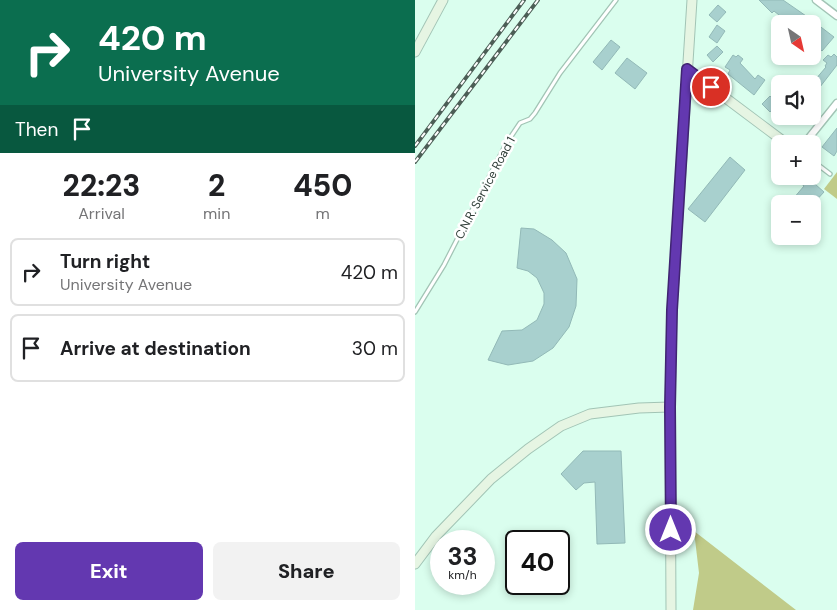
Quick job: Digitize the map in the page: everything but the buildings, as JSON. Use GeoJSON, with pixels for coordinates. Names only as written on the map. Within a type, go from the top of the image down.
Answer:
{"type":"FeatureCollection","features":[{"type":"Feature","properties":{"kind":"main road"},"geometry":{"type":"LineString","coordinates":[[415,52],[443,0]]}},
{"type":"Feature","properties":{"kind":"main road"},"geometry":{"type":"LineString","coordinates":[[671,610],[670,407],[672,310],[692,0]]}},
{"type":"Feature","properties":{"kind":"main road"},"geometry":{"type":"LineString","coordinates":[[687,69],[775,135]]}},
{"type":"Feature","properties":{"kind":"main road"},"geometry":{"type":"LineString","coordinates":[[415,564],[436,536],[491,479],[528,449],[561,426],[590,414],[639,408],[670,407]]}},
{"type":"Feature","properties":{"kind":"street"},"geometry":{"type":"LineString","coordinates":[[816,0],[837,16]]}},
{"type":"Feature","properties":{"kind":"street"},"geometry":{"type":"LineString","coordinates":[[811,135],[837,103]]}},
{"type":"Feature","properties":{"kind":"lane","name":"C.N.R. Service Road 1"},"geometry":{"type":"LineString","coordinates":[[415,312],[444,265],[506,144],[520,123],[530,119],[535,113],[560,74],[616,0]]}},
{"type":"Feature","properties":{"kind":"lane"},"geometry":{"type":"LineString","coordinates":[[821,168],[830,174]]}},
{"type":"Feature","properties":{"kind":"green space"},"geometry":{"type":"Polygon","coordinates":[[[837,172],[837,199],[824,189],[837,172]]]}},
{"type":"Feature","properties":{"kind":"green space"},"geometry":{"type":"Polygon","coordinates":[[[694,531],[796,610],[693,610],[699,573],[694,531]]]}},
{"type":"Feature","properties":{"kind":"railway"},"geometry":{"type":"LineString","coordinates":[[415,146],[524,0]]}},
{"type":"Feature","properties":{"kind":"railway"},"geometry":{"type":"LineString","coordinates":[[415,162],[538,0]]}},
{"type":"Feature","properties":{"kind":"route"},"geometry":{"type":"LineString","coordinates":[[671,530],[670,407],[672,310],[687,69],[711,87]]}}]}
